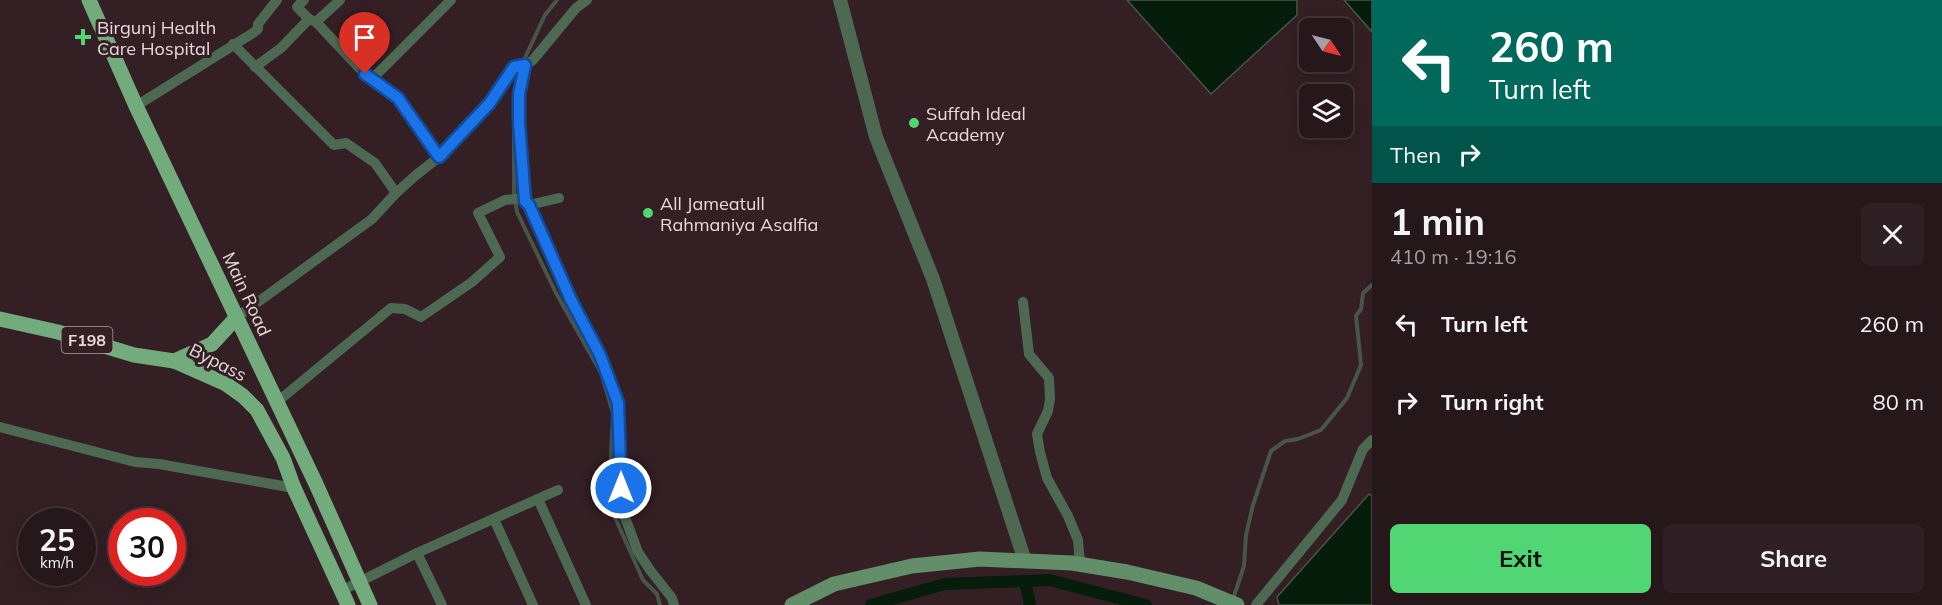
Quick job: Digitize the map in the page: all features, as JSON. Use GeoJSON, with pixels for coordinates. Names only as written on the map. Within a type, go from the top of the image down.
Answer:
{"type":"FeatureCollection","features":[{"type":"Feature","properties":{"kind":"main road","name":"Main Road"},"geometry":{"type":"LineString","coordinates":[[89,0],[136,106],[277,402],[370,605]]}},
{"type":"Feature","properties":{"kind":"main road","name":"Bypass"},"geometry":{"type":"LineString","coordinates":[[174,361],[212,344],[236,318]]}},
{"type":"Feature","properties":{"kind":"main road","name":"Bypass"},"geometry":{"type":"LineString","coordinates":[[0,321],[57,332],[134,354],[174,361],[226,384],[257,410],[283,458],[294,488]]}},
{"type":"Feature","properties":{"kind":"main road"},"geometry":{"type":"LineString","coordinates":[[294,488],[344,598]]}},
{"type":"Feature","properties":{"kind":"main road"},"geometry":{"type":"LineString","coordinates":[[792,605],[834,584],[912,566],[980,559],[1080,564],[1127,572],[1196,588],[1237,605]]}},
{"type":"Feature","properties":{"kind":"street"},"geometry":{"type":"LineString","coordinates":[[136,106],[258,29],[258,24],[277,0]]}},
{"type":"Feature","properties":{"kind":"street"},"geometry":{"type":"LineString","coordinates":[[255,67],[339,0]]}},
{"type":"Feature","properties":{"kind":"street"},"geometry":{"type":"LineString","coordinates":[[372,79],[451,0]]}},
{"type":"Feature","properties":{"kind":"street"},"geometry":{"type":"LineString","coordinates":[[236,318],[372,219],[396,193],[439,157],[489,104],[514,67],[525,65],[533,60],[576,8],[587,0]]}},
{"type":"Feature","properties":{"kind":"street"},"geometry":{"type":"LineString","coordinates":[[840,0],[876,137],[933,279],[1025,561]]}},
{"type":"Feature","properties":{"kind":"street"},"geometry":{"type":"LineString","coordinates":[[296,2],[312,21],[372,79],[398,98],[439,157]]}},
{"type":"Feature","properties":{"kind":"street"},"geometry":{"type":"LineString","coordinates":[[233,44],[334,145],[346,143],[375,163],[396,193]]}},
{"type":"Feature","properties":{"kind":"street"},"geometry":{"type":"LineString","coordinates":[[525,65],[519,94],[519,123],[526,201],[571,300],[600,355],[618,403],[622,473],[620,504],[638,552],[672,598],[674,605]]}},
{"type":"Feature","properties":{"kind":"street"},"geometry":{"type":"LineString","coordinates":[[277,402],[391,308],[405,309],[421,317],[472,282],[500,257],[478,213],[505,200],[559,198]]}},
{"type":"Feature","properties":{"kind":"street"},"geometry":{"type":"LineString","coordinates":[[1023,302],[1029,354],[1049,378],[1048,411],[1037,434],[1040,452],[1047,478],[1078,540],[1080,564]]}},
{"type":"Feature","properties":{"kind":"street"},"geometry":{"type":"LineString","coordinates":[[0,427],[135,462],[159,464],[294,488]]}},
{"type":"Feature","properties":{"kind":"street"},"geometry":{"type":"LineString","coordinates":[[1256,605],[1342,500],[1363,448],[1372,440]]}},
{"type":"Feature","properties":{"kind":"street"},"geometry":{"type":"LineString","coordinates":[[344,598],[360,581],[558,490]]}},
{"type":"Feature","properties":{"kind":"street"},"geometry":{"type":"LineString","coordinates":[[538,499],[586,605]]}},
{"type":"Feature","properties":{"kind":"street"},"geometry":{"type":"LineString","coordinates":[[494,519],[533,605]]}},
{"type":"Feature","properties":{"kind":"street"},"geometry":{"type":"LineString","coordinates":[[417,553],[442,605]]}},
{"type":"Feature","properties":{"kind":"shaded area"},"geometry":{"type":"Polygon","coordinates":[[[1127,0],[1297,0],[1297,15],[1211,94],[1127,0]]]}},
{"type":"Feature","properties":{"kind":"shaded area"},"geometry":{"type":"Polygon","coordinates":[[[1344,0],[1372,0],[1372,32],[1344,0]]]}},
{"type":"Feature","properties":{"kind":"shaded area"},"geometry":{"type":"Polygon","coordinates":[[[1369,494],[1372,496],[1372,605],[1279,605],[1277,597],[1369,494]]]}},
{"type":"Feature","properties":{"kind":"waterway"},"geometry":{"type":"LineString","coordinates":[[523,62],[545,15],[557,0]]}},
{"type":"Feature","properties":{"kind":"waterway"},"geometry":{"type":"LineString","coordinates":[[514,119],[514,192],[517,212],[556,293],[601,373],[613,413],[610,480],[613,513],[643,580],[657,594],[660,605]]}},
{"type":"Feature","properties":{"kind":"waterway"},"geometry":{"type":"LineString","coordinates":[[1233,599],[1244,566],[1246,535],[1253,505],[1271,451],[1285,441],[1298,439],[1321,430],[1347,398],[1361,365],[1356,316],[1361,309],[1363,293],[1372,285]]}},
{"type":"Feature","properties":{"kind":"waterway"},"geometry":{"type":"LineString","coordinates":[[871,605],[945,584],[1049,580],[1146,605]]}},
{"type":"Feature","properties":{"kind":"waterway"},"geometry":{"type":"LineString","coordinates":[[1025,581],[1030,605]]}},
{"type":"Feature","properties":{"kind":"place","name":"Birgunj Health Care Hospital"},"geometry":{"type":"Point","coordinates":[83,37]}},
{"type":"Feature","properties":{"kind":"place","name":"Suffah Ideal Academy"},"geometry":{"type":"Point","coordinates":[914,123]}},
{"type":"Feature","properties":{"kind":"place","name":"All Jameatull Rahmaniya Asalfia"},"geometry":{"type":"Point","coordinates":[648,213]}},
{"type":"Feature","properties":{"kind":"route"},"geometry":{"type":"LineString","coordinates":[[365,74],[398,98],[439,157],[489,104],[514,67],[525,65],[519,94],[519,123],[525,201],[529,205],[571,300],[600,355],[618,403],[621,488]]}}]}
